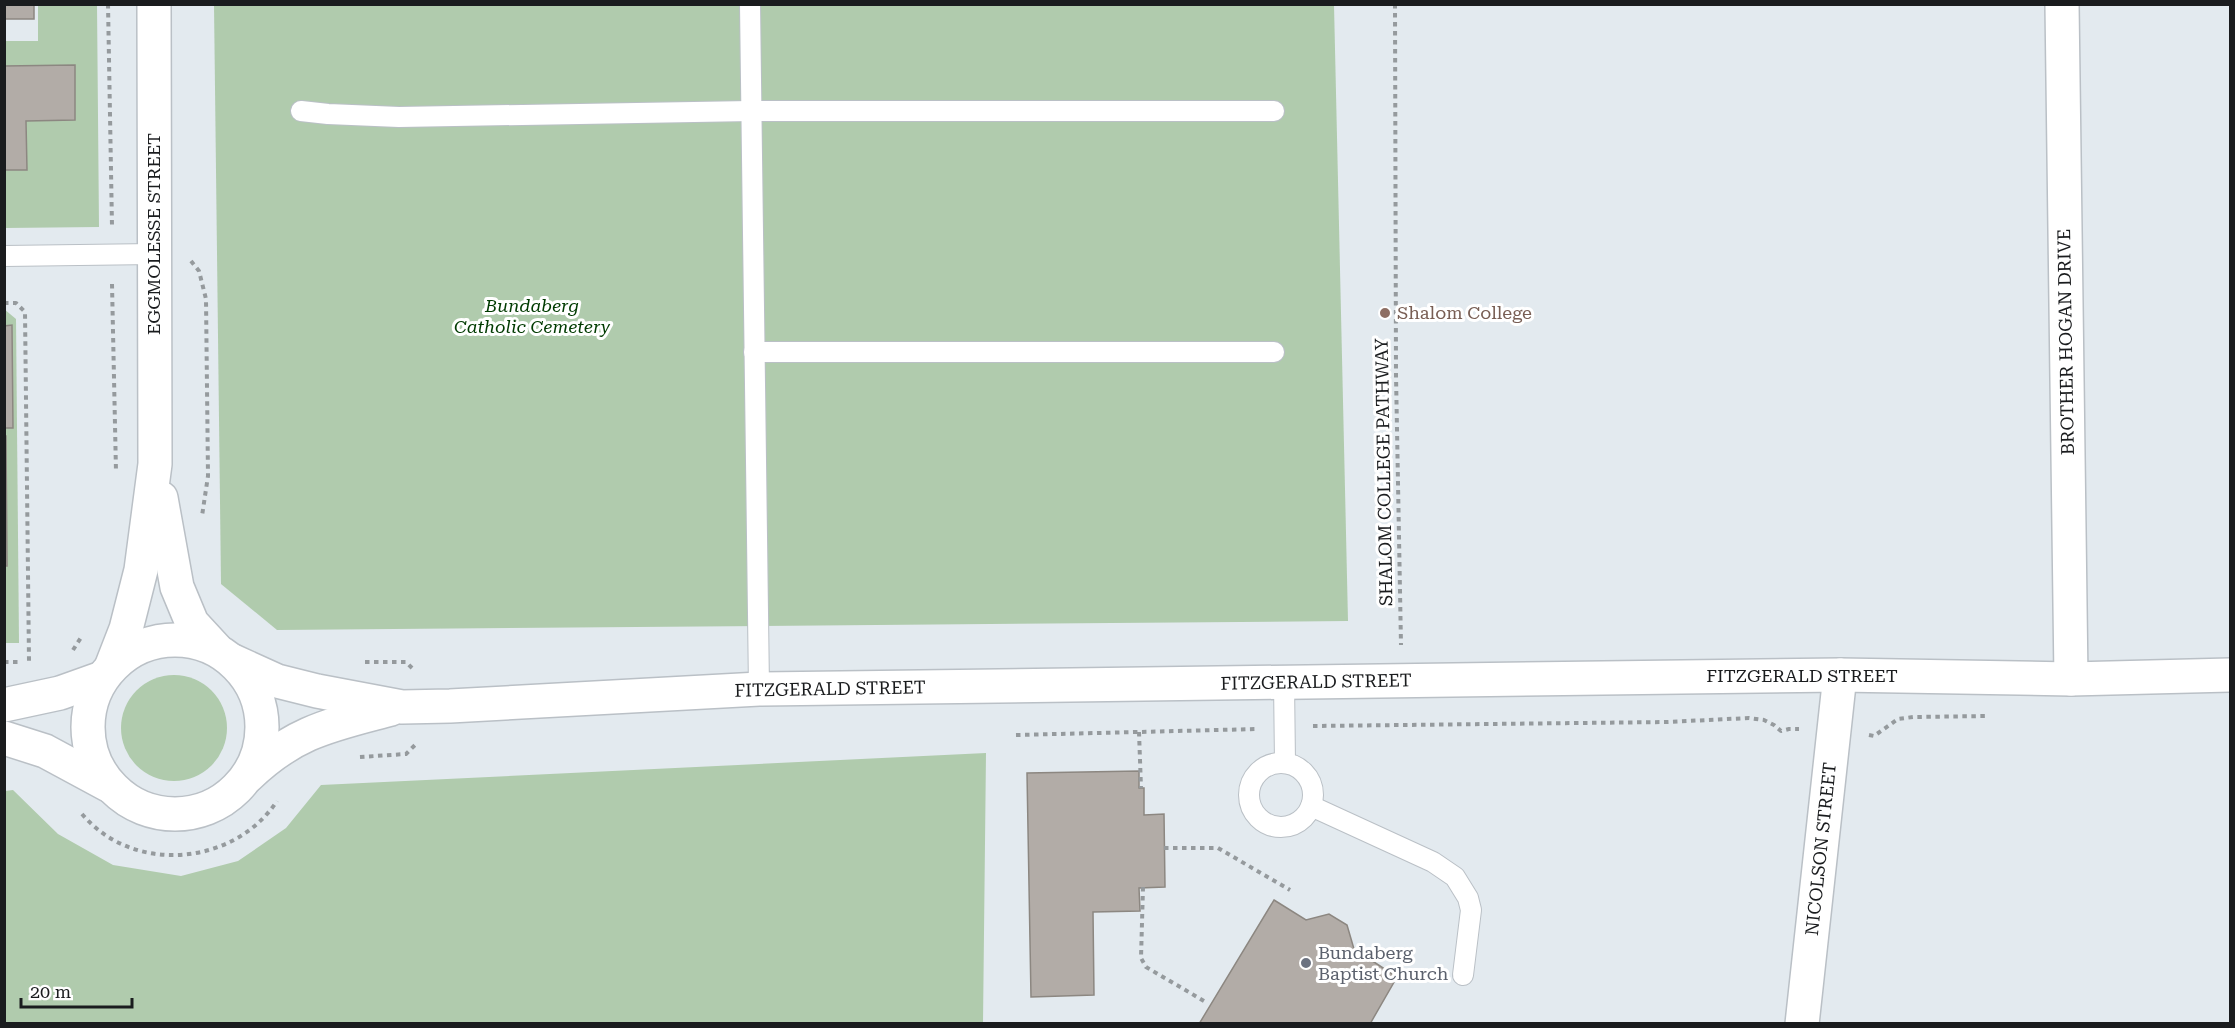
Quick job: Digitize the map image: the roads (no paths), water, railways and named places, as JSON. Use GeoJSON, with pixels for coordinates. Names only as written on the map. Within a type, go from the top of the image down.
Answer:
{"type":"FeatureCollection","features":[{"type":"Feature","properties":{"kind":"street","name":"EGGMOLESSE STREET"},"geometry":{"type":"LineString","coordinates":[[153,4],[155,464]]}},
{"type":"Feature","properties":{"kind":"street","name":"BROTHER HOGAN DRIVE"},"geometry":{"type":"LineString","coordinates":[[2062,4],[2071,679]]}},
{"type":"Feature","properties":{"kind":"street"},"geometry":{"type":"LineString","coordinates":[[155,464],[177,587],[192,623],[250,681],[260,704],[262,730],[258,755],[246,777]]}},
{"type":"Feature","properties":{"kind":"street"},"geometry":{"type":"LineString","coordinates":[[108,785],[96,766],[88,744],[87,721],[92,698],[126,629],[138,586],[155,464]]}},
{"type":"Feature","properties":{"kind":"street"},"geometry":{"type":"LineString","coordinates":[[4,705],[60,693],[107,671],[135,648],[162,640],[190,641],[225,655],[277,681],[402,707]]}},
{"type":"Feature","properties":{"kind":"street","name":"FITZGERALD STREET"},"geometry":{"type":"LineString","coordinates":[[402,707],[759,689],[1840,675],[2071,679],[2230,675]]}},
{"type":"Feature","properties":{"kind":"street","name":"NICOLSON STREET"},"geometry":{"type":"LineString","coordinates":[[1802,1023],[1840,675]]}},
{"type":"Feature","properties":{"kind":"street"},"geometry":{"type":"LineString","coordinates":[[4,738],[45,751],[108,785],[125,800],[145,811],[167,815],[190,814],[212,807],[231,795],[246,777],[270,755],[299,737],[328,726],[402,707]]}},
{"type":"Feature","properties":{"kind":"lane"},"geometry":{"type":"LineString","coordinates":[[750,4],[759,689]]}},
{"type":"Feature","properties":{"kind":"lane"},"geometry":{"type":"LineString","coordinates":[[301,111],[399,117],[751,111],[1274,111]]}},
{"type":"Feature","properties":{"kind":"lane"},"geometry":{"type":"LineString","coordinates":[[4,256],[154,254]]}},
{"type":"Feature","properties":{"kind":"lane"},"geometry":{"type":"LineString","coordinates":[[754,352],[1275,352]]}},
{"type":"Feature","properties":{"kind":"lane"},"geometry":{"type":"LineString","coordinates":[[1284,682],[1285,763]]}},
{"type":"Feature","properties":{"kind":"lane"},"geometry":{"type":"LineString","coordinates":[[1274,763],[1295,766],[1309,778],[1312,787],[1311,806],[1306,815],[1290,826],[1270,825],[1255,814],[1250,805],[1250,785],[1264,767],[1274,763]]}},
{"type":"Feature","properties":{"kind":"lane"},"geometry":{"type":"LineString","coordinates":[[1311,806],[1433,862],[1455,877],[1468,898],[1471,910],[1462,975]]}},
{"type":"Feature","properties":{"kind":"place","name":"Shalom College"},"geometry":{"type":"Point","coordinates":[1385,313]}},
{"type":"Feature","properties":{"kind":"place","name":"Bundaberg Baptist Church"},"geometry":{"type":"Point","coordinates":[1306,963]}},
{"type":"Feature","properties":{"kind":"park label","name":"Bundaberg Catholic Cemetery"},"geometry":{"type":"Point","coordinates":[532,316]}}]}
